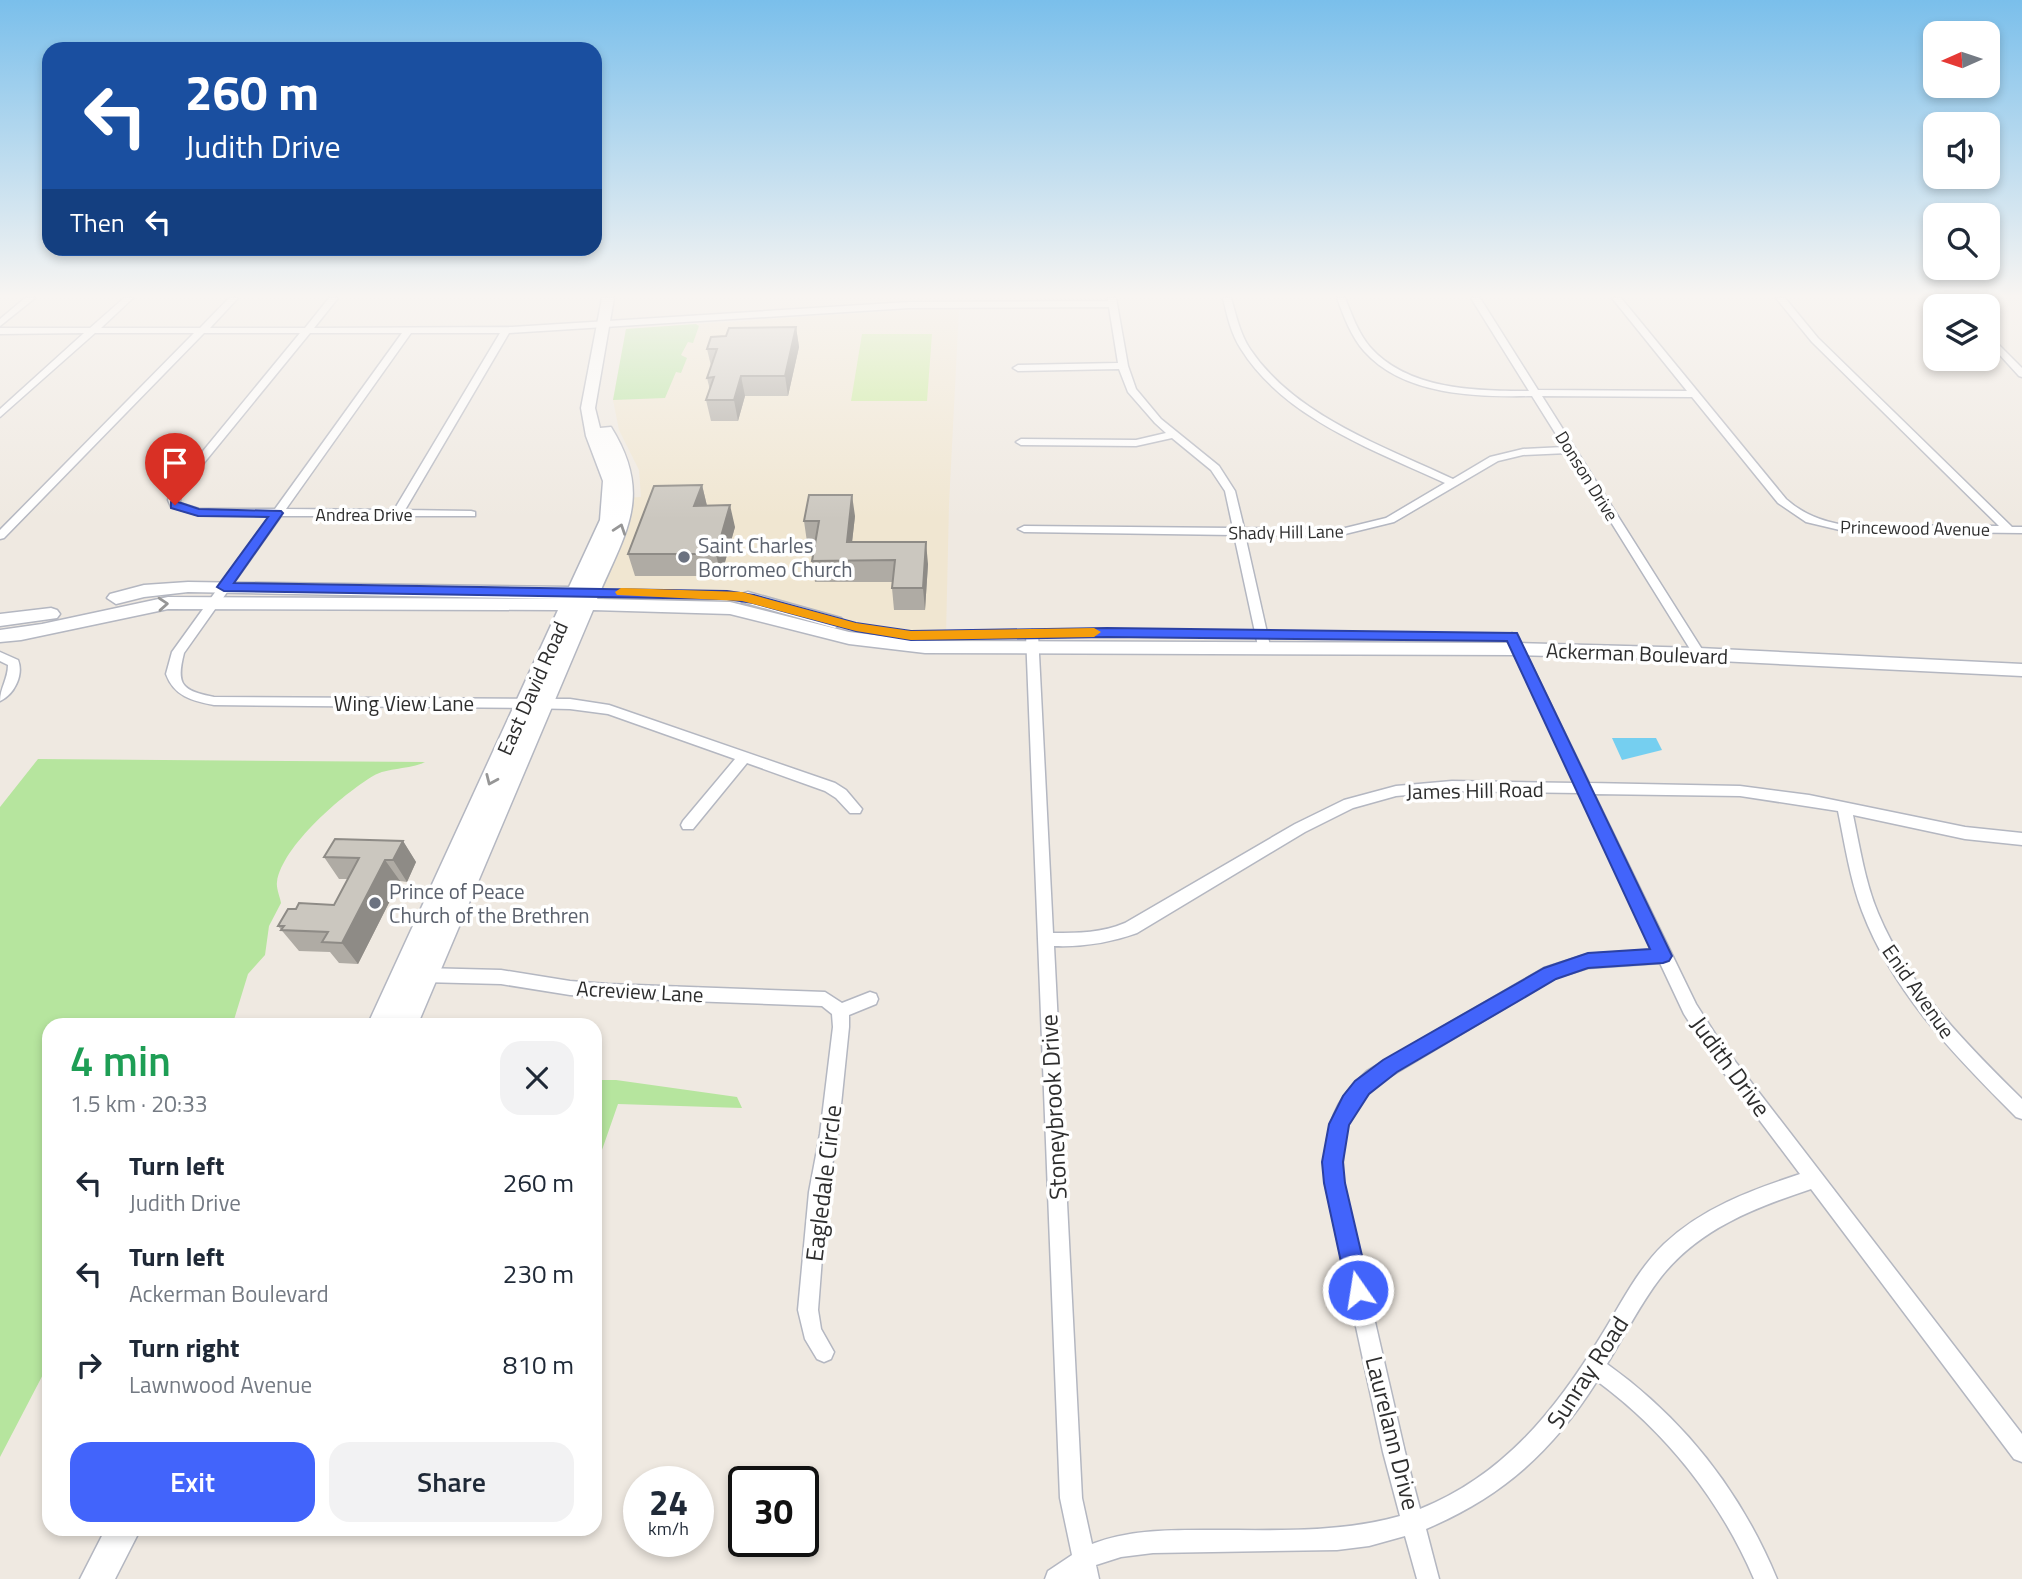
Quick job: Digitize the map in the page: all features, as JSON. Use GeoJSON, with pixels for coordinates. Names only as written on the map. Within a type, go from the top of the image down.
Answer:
{"type":"FeatureCollection","features":[{"type":"Feature","properties":{"kind":"street"},"geometry":{"type":"LineString","coordinates":[[0,414],[47,372]]}},
{"type":"Feature","properties":{"kind":"street"},"geometry":{"type":"LineString","coordinates":[[0,536],[161,372]]}},
{"type":"Feature","properties":{"kind":"street","name":"Andrea Drive"},"geometry":{"type":"LineString","coordinates":[[273,372],[176,489],[173,500],[175,505],[198,512],[471,514]]}},
{"type":"Feature","properties":{"kind":"street","name":"Wing View Lane"},"geometry":{"type":"LineString","coordinates":[[379,372],[178,652],[173,663],[174,680],[180,688],[201,699],[242,702],[535,704],[609,710],[830,788],[841,794],[855,809]]}},
{"type":"Feature","properties":{"kind":"street"},"geometry":{"type":"LineString","coordinates":[[397,514],[481,372]]}},
{"type":"Feature","properties":{"kind":"street","name":"East David Road"},"geometry":{"type":"LineString","coordinates":[[385,1018],[415,974],[582,598],[608,520],[611,500],[609,473],[594,436],[588,408],[597,372]]}},
{"type":"Feature","properties":{"kind":"street"},"geometry":{"type":"LineString","coordinates":[[1126,372],[1138,399],[1174,434],[1210,463],[1224,479],[1234,502],[1263,640]]}},
{"type":"Feature","properties":{"kind":"street"},"geometry":{"type":"LineString","coordinates":[[1265,372],[1279,388],[1335,425],[1453,483]]}},
{"type":"Feature","properties":{"kind":"street"},"geometry":{"type":"LineString","coordinates":[[1400,372],[1431,383],[1464,390],[1694,394]]}},
{"type":"Feature","properties":{"kind":"street","name":"Donson Drive"},"geometry":{"type":"LineString","coordinates":[[1521,372],[1695,647]]}},
{"type":"Feature","properties":{"kind":"street","name":"Princewood Avenue"},"geometry":{"type":"LineString","coordinates":[[1676,372],[1782,500],[1793,511],[1810,520],[1844,528],[2022,530]]}},
{"type":"Feature","properties":{"kind":"street"},"geometry":{"type":"LineString","coordinates":[[1847,372],[2009,530]]}},
{"type":"Feature","properties":{"kind":"street"},"geometry":{"type":"LineString","coordinates":[[1021,442],[1136,443],[1174,434]]}},
{"type":"Feature","properties":{"kind":"street","name":"Shady Hill Lane"},"geometry":{"type":"LineString","coordinates":[[1024,528],[1240,534],[1316,534],[1357,530],[1408,512],[1482,464],[1508,455],[1570,450]]}},
{"type":"Feature","properties":{"kind":"street","name":"Ackerman Boulevard"},"geometry":{"type":"LineString","coordinates":[[0,620],[56,614],[144,591],[224,587],[582,598],[730,608],[785,624],[888,645],[966,648],[1032,640],[1263,640],[1695,647],[2022,657]]}},
{"type":"Feature","properties":{"kind":"street","name":"Ackerman Boulevard"},"geometry":{"type":"LineString","coordinates":[[0,636],[70,624],[140,607],[213,603],[582,598]]}},
{"type":"Feature","properties":{"kind":"street","name":"Stoneybrook Drive"},"geometry":{"type":"LineString","coordinates":[[1032,640],[1070,1498],[1086,1570]]}},
{"type":"Feature","properties":{"kind":"street","name":"Judith Drive"},"geometry":{"type":"LineString","coordinates":[[1515,643],[1690,1009],[1715,1048],[2022,1451]]}},
{"type":"Feature","properties":{"kind":"street","name":"Ackerman Boulevard"},"geometry":{"type":"LineString","coordinates":[[1695,647],[2022,670]]}},
{"type":"Feature","properties":{"kind":"street"},"geometry":{"type":"LineString","coordinates":[[0,697],[14,677],[14,663],[4,657]]}},
{"type":"Feature","properties":{"kind":"street"},"geometry":{"type":"LineString","coordinates":[[688,825],[744,757]]}},
{"type":"Feature","properties":{"kind":"street","name":"James Hill Road"},"geometry":{"type":"LineString","coordinates":[[1045,939],[1094,939],[1131,928],[1321,817],[1369,797],[1406,790],[1452,786],[1740,791],[1844,808],[1965,833],[2022,839]]}},
{"type":"Feature","properties":{"kind":"street","name":"Enid Avenue"},"geometry":{"type":"LineString","coordinates":[[1844,808],[1861,886],[1871,915],[1892,957],[1923,1003],[1956,1043],[2022,1111]]}},
{"type":"Feature","properties":{"kind":"street","name":"Laurelann Drive"},"geometry":{"type":"LineString","coordinates":[[1428,1579],[1394,1452],[1334,1183],[1333,1162],[1339,1124],[1350,1102],[1373,1077],[1550,973],[1588,961],[1663,956]]}},
{"type":"Feature","properties":{"kind":"street"},"geometry":{"type":"LineString","coordinates":[[392,1018],[415,974]]}},
{"type":"Feature","properties":{"kind":"street","name":"East David Road"},"geometry":{"type":"LineString","coordinates":[[406,1018],[415,974]]}},
{"type":"Feature","properties":{"kind":"street","name":"Acreview Lane"},"geometry":{"type":"LineString","coordinates":[[415,974],[501,977],[608,991],[825,999],[840,1011]]}},
{"type":"Feature","properties":{"kind":"street"},"geometry":{"type":"LineString","coordinates":[[840,1011],[870,999]]}},
{"type":"Feature","properties":{"kind":"street","name":"Eagledale Circle"},"geometry":{"type":"LineString","coordinates":[[824,1352],[813,1332],[808,1310],[818,1192],[829,1134],[841,1027],[840,1011]]}},
{"type":"Feature","properties":{"kind":"street","name":"Sunray Road"},"geometry":{"type":"LineString","coordinates":[[1056,1579],[1086,1570],[1117,1548],[1159,1541],[1278,1541],[1353,1537],[1385,1531],[1469,1497],[1506,1472],[1539,1443],[1567,1410],[1646,1280],[1669,1252],[1692,1232],[1748,1200],[1814,1179]]}},
{"type":"Feature","properties":{"kind":"street"},"geometry":{"type":"LineString","coordinates":[[1594,1367],[1651,1411],[1709,1478],[1739,1524],[1766,1579]]}},
{"type":"Feature","properties":{"kind":"shaded area"},"geometry":{"type":"Polygon","coordinates":[[[618,372],[956,372],[946,636],[911,635],[856,627],[742,597],[594,592],[627,498],[641,497],[639,470],[619,430],[613,400],[618,372]]]}},
{"type":"Feature","properties":{"kind":"green space"},"geometry":{"type":"Polygon","coordinates":[[[618,372],[682,372],[676,372],[665,398],[613,400],[618,372]]]}},
{"type":"Feature","properties":{"kind":"green space"},"geometry":{"type":"Polygon","coordinates":[[[856,372],[929,372],[927,401],[851,401],[856,372]]]}},
{"type":"Feature","properties":{"kind":"green space"},"geometry":{"type":"Polygon","coordinates":[[[38,759],[425,762],[379,773],[360,784],[316,822],[290,853],[277,882],[281,903],[269,926],[265,955],[248,974],[235,1018],[42,1018],[42,1376],[0,1457],[0,807],[38,759]]]}},
{"type":"Feature","properties":{"kind":"green space"},"geometry":{"type":"Polygon","coordinates":[[[602,1080],[737,1097],[742,1108],[618,1104],[602,1150],[602,1080]]]}},
{"type":"Feature","properties":{"kind":"water"},"geometry":{"type":"Polygon","coordinates":[[[1612,738],[1656,738],[1662,750],[1622,760],[1612,738]]]}},
{"type":"Feature","properties":{"kind":"building"},"geometry":{"type":"Polygon","coordinates":[[[709,372],[786,372],[785,376],[741,376],[734,400],[706,400],[714,377],[707,378],[709,372]]]}},
{"type":"Feature","properties":{"kind":"building"},"geometry":{"type":"Polygon","coordinates":[[[702,485],[694,506],[730,505],[716,554],[628,554],[654,486],[702,485]]]}},
{"type":"Feature","properties":{"kind":"building"},"geometry":{"type":"Polygon","coordinates":[[[809,495],[852,495],[847,542],[926,542],[923,588],[892,588],[895,560],[812,561],[819,521],[804,521],[809,495]]]}},
{"type":"Feature","properties":{"kind":"building"},"geometry":{"type":"Polygon","coordinates":[[[335,839],[403,841],[393,860],[385,860],[342,943],[322,942],[328,932],[281,930],[284,926],[278,926],[288,909],[296,909],[299,903],[334,905],[359,858],[324,857],[335,839]]]}},
{"type":"Feature","properties":{"kind":"slow traffic"},"geometry":{"type":"LineString","coordinates":[[621,592],[742,597],[856,627],[911,635],[1094,632]]}},
{"type":"Feature","properties":{"kind":"place","name":"Saint Charles Borromeo Church"},"geometry":{"type":"Point","coordinates":[684,557]}},
{"type":"Feature","properties":{"kind":"place","name":"Prince of Peace Church of the Brethren"},"geometry":{"type":"Point","coordinates":[375,903]}},
{"type":"Feature","properties":{"kind":"route"},"geometry":{"type":"LineString","coordinates":[[175,505],[180,509],[198,512],[277,513],[224,587],[727,595],[754,599],[856,627],[911,635],[1107,632],[1512,636],[1663,956],[1588,961],[1550,973],[1390,1066],[1362,1087],[1350,1102],[1339,1124],[1333,1162],[1334,1183],[1358,1290]]}}]}
